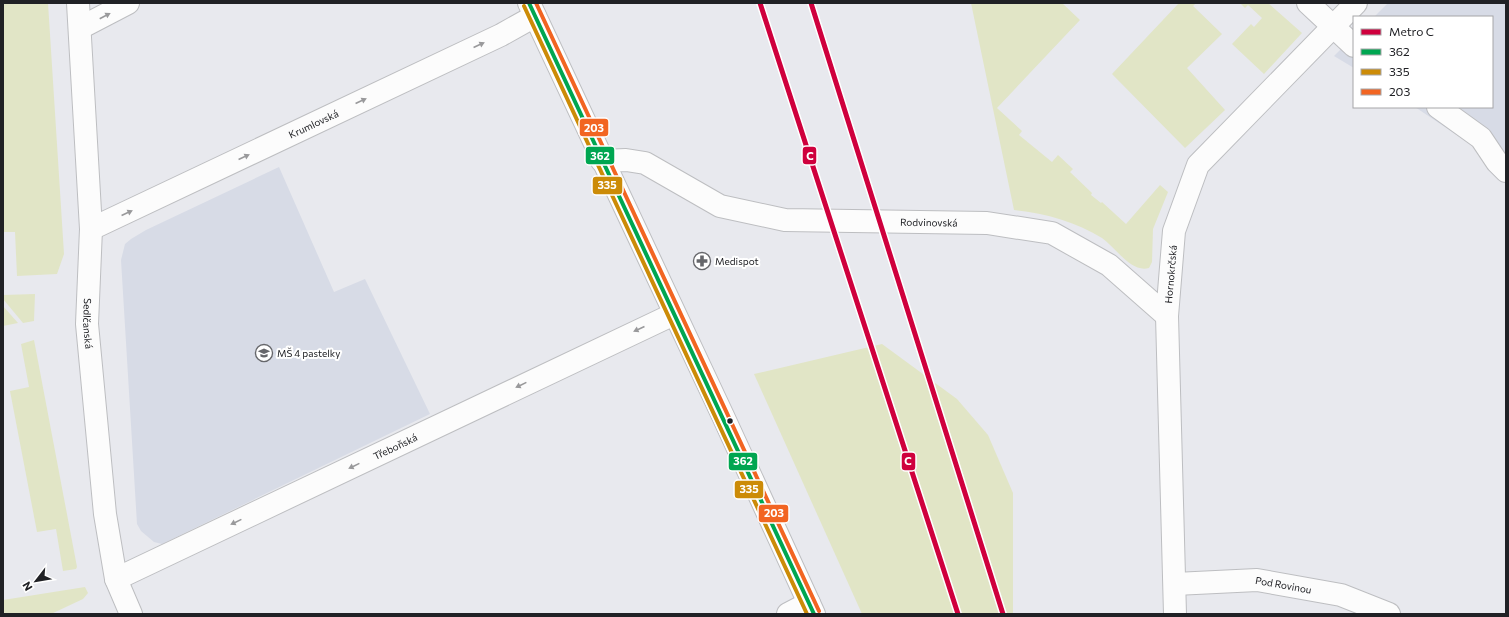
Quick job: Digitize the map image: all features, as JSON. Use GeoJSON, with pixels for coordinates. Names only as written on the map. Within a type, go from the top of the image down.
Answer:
{"type":"FeatureCollection","features":[{"type":"Feature","properties":{"kind":"street","name":"Sedlčanská"},"geometry":{"type":"LineString","coordinates":[[78,3],[91,229],[87,324],[105,514],[116,579],[131,614]]}},
{"type":"Feature","properties":{"kind":"street"},"geometry":{"type":"LineString","coordinates":[[80,28],[128,3]]}},
{"type":"Feature","properties":{"kind":"street"},"geometry":{"type":"LineString","coordinates":[[1308,3],[1353,45]]}},
{"type":"Feature","properties":{"kind":"street","name":"Hornokrčská"},"geometry":{"type":"LineString","coordinates":[[1175,614],[1167,316],[1174,231],[1198,165],[1356,3]]}},
{"type":"Feature","properties":{"kind":"street"},"geometry":{"type":"LineString","coordinates":[[532,10],[811,608],[788,614]]}},
{"type":"Feature","properties":{"kind":"street","name":"Krumlovská"},"geometry":{"type":"LineString","coordinates":[[91,229],[501,35],[532,10]]}},
{"type":"Feature","properties":{"kind":"street"},"geometry":{"type":"LineString","coordinates":[[1439,108],[1481,138],[1497,162],[1506,171]]}},
{"type":"Feature","properties":{"kind":"street","name":"Rodvinovská"},"geometry":{"type":"LineString","coordinates":[[602,161],[626,160],[645,163],[720,206],[785,220],[987,223],[1052,233],[1109,265],[1167,316]]}},
{"type":"Feature","properties":{"kind":"street","name":"Třeboňská"},"geometry":{"type":"LineString","coordinates":[[116,579],[674,314]]}},
{"type":"Feature","properties":{"kind":"street","name":"Pod Rovinou"},"geometry":{"type":"LineString","coordinates":[[1175,584],[1257,580],[1341,595],[1389,614]]}},
{"type":"Feature","properties":{"kind":"shaded area"},"geometry":{"type":"Polygon","coordinates":[[[1388,3],[1506,3],[1506,168],[1416,108],[1493,108],[1493,16],[1375,16],[1388,3]]]}},
{"type":"Feature","properties":{"kind":"shaded area"},"geometry":{"type":"Polygon","coordinates":[[[1353,37],[1353,67],[1334,56],[1353,37]]]}},
{"type":"Feature","properties":{"kind":"shaded area","name":"MŠ 4 pastelky"},"geometry":{"type":"Polygon","coordinates":[[[279,167],[334,292],[365,279],[430,414],[162,544],[154,542],[141,531],[137,524],[121,260],[125,244],[146,230],[279,167]]]}},
{"type":"Feature","properties":{"kind":"green space"},"geometry":{"type":"Polygon","coordinates":[[[3,3],[48,3],[64,254],[57,274],[17,276],[15,232],[3,232],[3,3]]]}},
{"type":"Feature","properties":{"kind":"green space"},"geometry":{"type":"Polygon","coordinates":[[[971,3],[1062,3],[1080,20],[997,108],[1022,131],[1019,135],[1052,162],[1058,155],[1073,169],[1070,172],[1092,193],[1091,195],[1101,203],[1102,202],[1126,224],[1160,185],[1168,192],[1153,229],[1152,262],[1149,268],[1142,269],[1136,267],[1124,259],[1102,238],[1082,227],[1037,213],[1014,210],[971,3]]]}},
{"type":"Feature","properties":{"kind":"green space"},"geometry":{"type":"Polygon","coordinates":[[[1179,3],[1196,3],[1193,6],[1222,34],[1187,68],[1225,110],[1185,148],[1112,74],[1179,3]]]}},
{"type":"Feature","properties":{"kind":"green space"},"geometry":{"type":"Polygon","coordinates":[[[1240,3],[1268,3],[1302,33],[1264,74],[1232,44],[1251,24],[1254,27],[1262,18],[1248,5],[1245,8],[1240,3]]]}},
{"type":"Feature","properties":{"kind":"green space"},"geometry":{"type":"Polygon","coordinates":[[[35,294],[34,321],[23,323],[3,299],[3,295],[35,294]]]}},
{"type":"Feature","properties":{"kind":"green space"},"geometry":{"type":"Polygon","coordinates":[[[3,306],[18,323],[3,326],[3,306]]]}},
{"type":"Feature","properties":{"kind":"green space"},"geometry":{"type":"Polygon","coordinates":[[[34,340],[77,567],[76,569],[63,571],[56,529],[37,532],[10,391],[29,387],[21,344],[34,340]]]}},
{"type":"Feature","properties":{"kind":"green space"},"geometry":{"type":"Polygon","coordinates":[[[882,344],[957,399],[988,435],[1013,493],[1013,614],[862,614],[754,374],[882,344]]]}},
{"type":"Feature","properties":{"kind":"green space"},"geometry":{"type":"Polygon","coordinates":[[[85,587],[88,593],[83,599],[51,614],[3,614],[3,600],[85,587]]]}},
{"type":"Feature","properties":{"kind":"metro line","name":"C"},"geometry":{"type":"LineString","coordinates":[[760,3],[958,614]]}},
{"type":"Feature","properties":{"kind":"metro line","name":"C"},"geometry":{"type":"LineString","coordinates":[[811,3],[1003,614]]}},
{"type":"Feature","properties":{"kind":"transit line","name":"362"},"geometry":{"type":"LineString","coordinates":[[529,3],[814,614]]}},
{"type":"Feature","properties":{"kind":"transit line","name":"203"},"geometry":{"type":"LineString","coordinates":[[536,3],[819,611]]}},
{"type":"Feature","properties":{"kind":"transit line","name":"335"},"geometry":{"type":"LineString","coordinates":[[524,6],[807,614]]}},
{"type":"Feature","properties":{"kind":"place","name":"Medispot"},"geometry":{"type":"Point","coordinates":[702,261]}},
{"type":"Feature","properties":{"kind":"place","name":"MŠ 4 pastelky"},"geometry":{"type":"Point","coordinates":[264,353]}}]}
